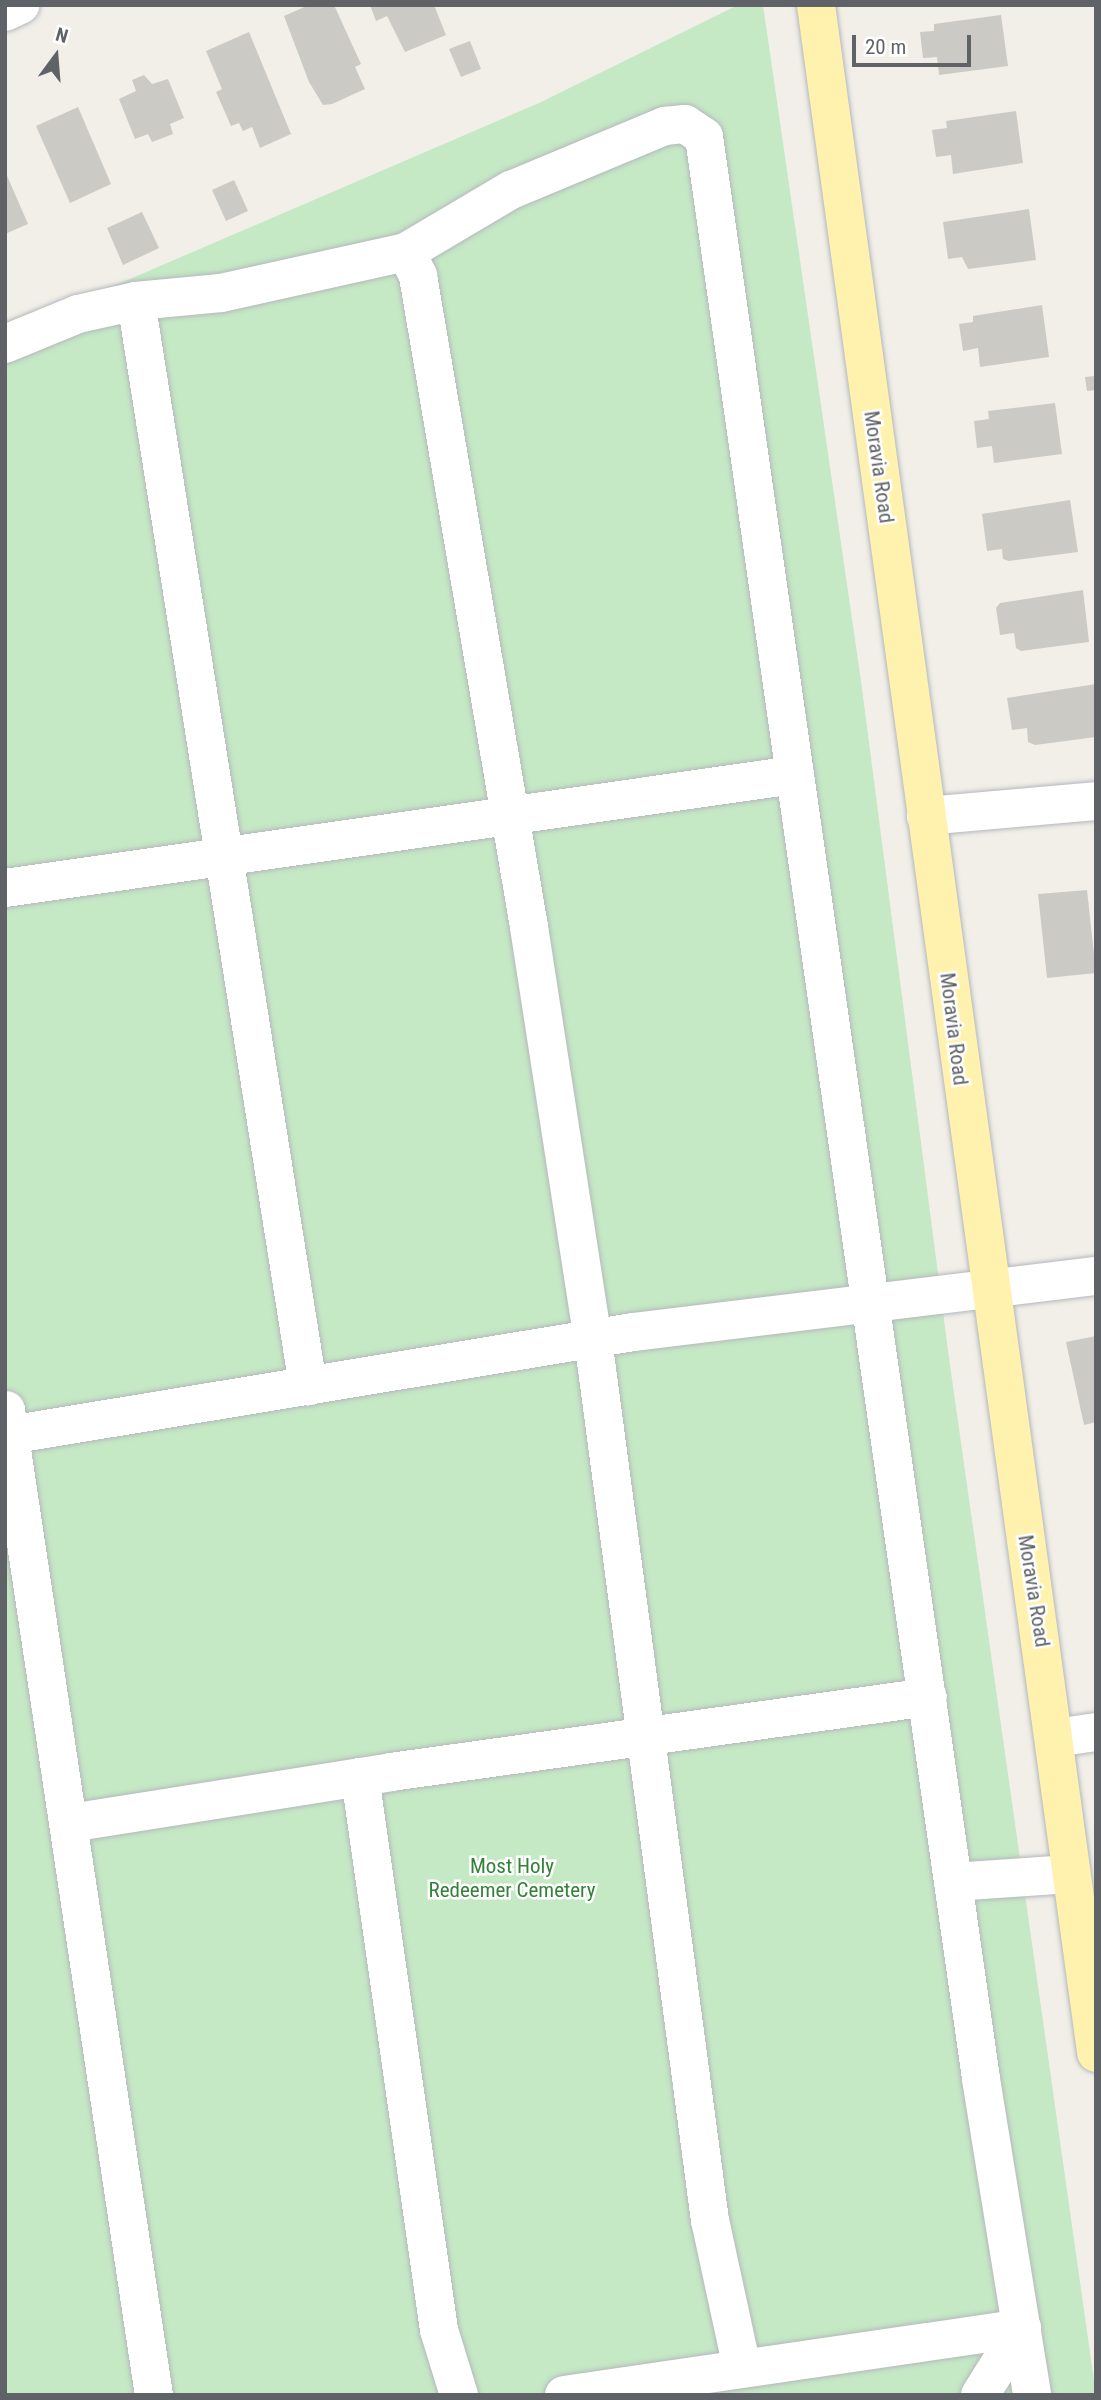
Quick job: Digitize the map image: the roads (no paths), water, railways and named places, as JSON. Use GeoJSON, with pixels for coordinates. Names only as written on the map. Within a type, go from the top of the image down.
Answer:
{"type":"FeatureCollection","features":[{"type":"Feature","properties":{"kind":"main road","name":"Moravia Road"},"geometry":{"type":"LineString","coordinates":[[819,8],[988,1287],[1056,1738],[1071,1874],[1096,2053]]}},
{"type":"Feature","properties":{"kind":"street"},"geometry":{"type":"LineString","coordinates":[[5,12],[20,5]]}},
{"type":"Feature","properties":{"kind":"street"},"geometry":{"type":"LineString","coordinates":[[5,344],[78,314],[136,301],[221,293],[406,252],[511,190],[665,126],[685,124],[704,137],[953,1882],[1032,2395]]}},
{"type":"Feature","properties":{"kind":"street"},"geometry":{"type":"LineString","coordinates":[[406,252],[418,276],[593,1339],[710,2220],[742,2368]]}},
{"type":"Feature","properties":{"kind":"street"},"geometry":{"type":"LineString","coordinates":[[136,301],[308,1386]]}},
{"type":"Feature","properties":{"kind":"street"},"geometry":{"type":"LineString","coordinates":[[5,888],[224,859],[794,775]]}},
{"type":"Feature","properties":{"kind":"street"},"geometry":{"type":"LineString","coordinates":[[926,816],[1096,801]]}},
{"type":"Feature","properties":{"kind":"street"},"geometry":{"type":"LineString","coordinates":[[154,2395],[70,1823],[7,1422],[308,1386],[593,1339],[872,1301],[1096,1276]]}},
{"type":"Feature","properties":{"kind":"street"},"geometry":{"type":"LineString","coordinates":[[70,1823],[360,1777],[647,1739],[928,1697]]}},
{"type":"Feature","properties":{"kind":"street"},"geometry":{"type":"LineString","coordinates":[[1056,1738],[1096,1732]]}},
{"type":"Feature","properties":{"kind":"street"},"geometry":{"type":"LineString","coordinates":[[360,1777],[439,2330],[459,2395]]}},
{"type":"Feature","properties":{"kind":"street"},"geometry":{"type":"LineString","coordinates":[[953,1882],[1071,1874]]}},
{"type":"Feature","properties":{"kind":"street"},"geometry":{"type":"LineString","coordinates":[[564,2395],[1022,2328]]}},
{"type":"Feature","properties":{"kind":"street"},"geometry":{"type":"LineString","coordinates":[[979,2395],[1022,2328]]}},
{"type":"Feature","properties":{"kind":"park label","name":"Most Holy Redeemer Cemetery"},"geometry":{"type":"Point","coordinates":[512,1878]}}]}
